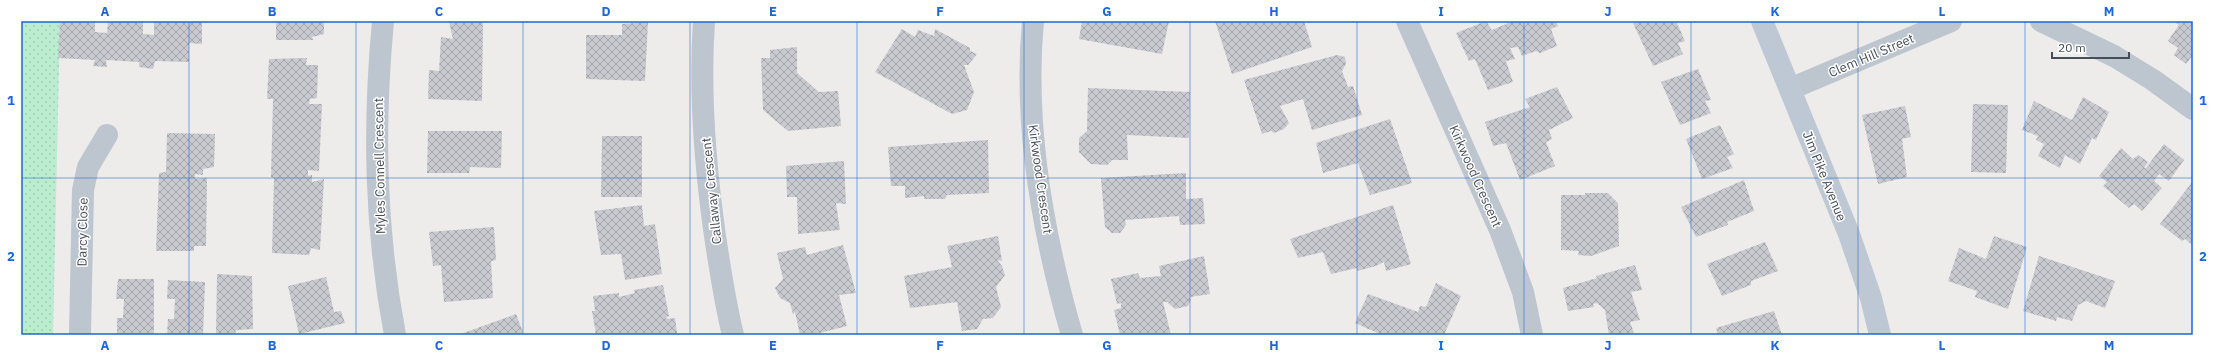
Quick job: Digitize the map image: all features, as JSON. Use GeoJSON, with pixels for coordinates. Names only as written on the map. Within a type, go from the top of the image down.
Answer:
{"type":"FeatureCollection","features":[{"type":"Feature","properties":{"kind":"street","name":"Myles Connell Crescent"},"geometry":{"type":"LineString","coordinates":[[383,21],[377,87],[377,190],[387,291],[395,335]]}},
{"type":"Feature","properties":{"kind":"street","name":"Callaway Crescent"},"geometry":{"type":"LineString","coordinates":[[704,21],[702,54],[706,168],[721,274],[733,335]]}},
{"type":"Feature","properties":{"kind":"street","name":"Kirkwood Crescent"},"geometry":{"type":"LineString","coordinates":[[1033,21],[1030,54],[1034,138],[1039,186],[1056,281],[1072,335]]}},
{"type":"Feature","properties":{"kind":"street","name":"Kirkwood Crescent"},"geometry":{"type":"LineString","coordinates":[[1407,21],[1500,230],[1523,292],[1532,335]]}},
{"type":"Feature","properties":{"kind":"street","name":"Jim Pike Avenue"},"geometry":{"type":"LineString","coordinates":[[1762,21],[1849,234],[1871,298],[1880,335]]}},
{"type":"Feature","properties":{"kind":"street","name":"Clem Hill Street"},"geometry":{"type":"LineString","coordinates":[[1790,89],[1951,21]]}},
{"type":"Feature","properties":{"kind":"street"},"geometry":{"type":"LineString","coordinates":[[2041,21],[2114,56],[2153,80],[2193,109]]}},
{"type":"Feature","properties":{"kind":"street","name":"Darcy Close"},"geometry":{"type":"LineString","coordinates":[[80,335],[83,190],[88,167],[107,135]]}},
{"type":"Feature","properties":{"kind":"green space"},"geometry":{"type":"Polygon","coordinates":[[[21,21],[60,21],[53,335],[21,335],[21,21]]]}},
{"type":"Feature","properties":{"kind":"building"},"geometry":{"type":"Polygon","coordinates":[[[60,21],[95,21],[95,32],[107,33],[108,21],[143,21],[143,34],[154,35],[154,21],[202,21],[202,44],[189,43],[189,62],[155,61],[153,69],[139,67],[139,62],[106,60],[107,67],[93,66],[95,60],[58,58],[60,21]]]}},
{"type":"Feature","properties":{"kind":"building"},"geometry":{"type":"Polygon","coordinates":[[[276,21],[324,21],[324,34],[312,37],[313,40],[276,40],[276,21]]]}},
{"type":"Feature","properties":{"kind":"building"},"geometry":{"type":"Polygon","coordinates":[[[1082,21],[1169,21],[1162,54],[1079,39],[1082,21]]]}},
{"type":"Feature","properties":{"kind":"building"},"geometry":{"type":"Polygon","coordinates":[[[1215,21],[1304,21],[1312,47],[1232,74],[1215,21]]]}},
{"type":"Feature","properties":{"kind":"building"},"geometry":{"type":"Polygon","coordinates":[[[1486,21],[1492,30],[1513,21],[1556,21],[1558,26],[1551,29],[1557,46],[1540,53],[1536,51],[1522,56],[1518,47],[1510,48],[1515,59],[1506,61],[1513,82],[1488,90],[1475,59],[1469,61],[1456,33],[1486,21]]]}},
{"type":"Feature","properties":{"kind":"building"},"geometry":{"type":"Polygon","coordinates":[[[1639,21],[1676,21],[1685,41],[1678,43],[1683,54],[1653,66],[1633,23],[1639,21]]]}},
{"type":"Feature","properties":{"kind":"building"},"geometry":{"type":"Polygon","coordinates":[[[2173,21],[2193,21],[2193,55],[2186,64],[2174,55],[2178,48],[2168,41],[2179,25],[2173,21]]]}},
{"type":"Feature","properties":{"kind":"building"},"geometry":{"type":"Polygon","coordinates":[[[449,22],[483,22],[482,101],[428,99],[429,70],[439,71],[441,37],[453,39],[449,22]]]}},
{"type":"Feature","properties":{"kind":"building"},"geometry":{"type":"Polygon","coordinates":[[[648,22],[645,81],[586,79],[586,35],[622,35],[622,24],[648,22]]]}},
{"type":"Feature","properties":{"kind":"building"},"geometry":{"type":"Polygon","coordinates":[[[902,29],[915,37],[918,30],[934,36],[935,29],[970,48],[970,51],[977,54],[968,65],[964,65],[974,92],[967,110],[952,114],[875,72],[902,29]]]}},
{"type":"Feature","properties":{"kind":"building"},"geometry":{"type":"Polygon","coordinates":[[[797,47],[797,73],[819,92],[838,91],[841,126],[788,131],[763,110],[761,58],[770,58],[770,50],[797,47]]]}},
{"type":"Feature","properties":{"kind":"building"},"geometry":{"type":"Polygon","coordinates":[[[1337,55],[1345,57],[1346,64],[1342,71],[1348,87],[1353,86],[1362,115],[1312,130],[1303,99],[1280,106],[1289,123],[1284,129],[1274,133],[1271,131],[1262,134],[1244,80],[1337,55]]]}},
{"type":"Feature","properties":{"kind":"building"},"geometry":{"type":"Polygon","coordinates":[[[307,58],[306,65],[318,65],[317,98],[310,99],[309,104],[322,104],[319,171],[308,170],[308,176],[312,175],[312,182],[324,179],[320,250],[311,248],[309,255],[272,253],[274,178],[271,177],[273,99],[267,99],[269,59],[307,58]]]}},
{"type":"Feature","properties":{"kind":"building"},"geometry":{"type":"Polygon","coordinates":[[[1698,69],[1711,100],[1705,101],[1711,113],[1680,125],[1661,82],[1698,69]]]}},
{"type":"Feature","properties":{"kind":"building"},"geometry":{"type":"Polygon","coordinates":[[[1557,87],[1573,118],[1549,130],[1552,139],[1546,142],[1555,166],[1520,180],[1506,143],[1493,146],[1485,122],[1530,107],[1525,99],[1557,87]]]}},
{"type":"Feature","properties":{"kind":"building"},"geometry":{"type":"Polygon","coordinates":[[[1088,88],[1190,92],[1189,138],[1127,135],[1128,160],[1112,160],[1107,165],[1091,164],[1079,152],[1079,138],[1087,131],[1088,88]]]}},
{"type":"Feature","properties":{"kind":"building"},"geometry":{"type":"Polygon","coordinates":[[[2083,97],[2109,112],[2096,140],[2092,138],[2080,164],[2065,155],[2060,168],[2038,156],[2044,144],[2036,140],[2038,136],[2022,130],[2034,101],[2072,120],[2083,97]]]}},
{"type":"Feature","properties":{"kind":"building"},"geometry":{"type":"Polygon","coordinates":[[[1973,104],[2008,105],[2006,173],[1971,172],[1973,104]]]}},
{"type":"Feature","properties":{"kind":"building"},"geometry":{"type":"Polygon","coordinates":[[[1905,106],[1911,137],[1902,139],[1907,177],[1878,184],[1862,115],[1905,106]]]}},
{"type":"Feature","properties":{"kind":"building"},"geometry":{"type":"Polygon","coordinates":[[[1390,119],[1412,183],[1370,195],[1358,163],[1323,173],[1316,143],[1390,119]]]}},
{"type":"Feature","properties":{"kind":"building"},"geometry":{"type":"Polygon","coordinates":[[[1720,125],[1734,154],[1727,157],[1733,168],[1702,179],[1686,139],[1720,125]]]}},
{"type":"Feature","properties":{"kind":"building"},"geometry":{"type":"Polygon","coordinates":[[[428,131],[502,131],[501,168],[470,167],[469,173],[427,173],[428,131]]]}},
{"type":"Feature","properties":{"kind":"building"},"geometry":{"type":"Polygon","coordinates":[[[167,133],[215,134],[214,167],[203,169],[203,175],[195,174],[195,179],[207,178],[206,246],[194,246],[194,251],[156,251],[159,173],[166,172],[167,133]]]}},
{"type":"Feature","properties":{"kind":"building"},"geometry":{"type":"Polygon","coordinates":[[[602,136],[642,136],[642,197],[601,197],[602,136]]]}},
{"type":"Feature","properties":{"kind":"building"},"geometry":{"type":"Polygon","coordinates":[[[988,140],[989,193],[947,195],[945,199],[924,199],[924,196],[905,198],[905,186],[891,186],[888,147],[988,140]]]}},
{"type":"Feature","properties":{"kind":"building"},"geometry":{"type":"Polygon","coordinates":[[[2164,144],[2184,160],[2169,181],[2159,174],[2154,181],[2162,188],[2142,211],[2134,204],[2129,208],[2103,186],[2107,182],[2099,176],[2121,148],[2133,159],[2138,155],[2148,162],[2144,168],[2146,168],[2164,144]]]}},
{"type":"Feature","properties":{"kind":"building"},"geometry":{"type":"Polygon","coordinates":[[[844,161],[846,204],[836,203],[840,230],[798,234],[797,197],[787,197],[786,166],[844,161]]]}},
{"type":"Feature","properties":{"kind":"building"},"geometry":{"type":"Polygon","coordinates":[[[1186,173],[1186,199],[1203,198],[1205,224],[1180,225],[1179,216],[1125,220],[1126,225],[1120,233],[1112,233],[1105,227],[1101,178],[1186,173]]]}},
{"type":"Feature","properties":{"kind":"building"},"geometry":{"type":"Polygon","coordinates":[[[1744,180],[1754,211],[1727,222],[1728,225],[1696,237],[1681,207],[1744,180]]]}},
{"type":"Feature","properties":{"kind":"building"},"geometry":{"type":"Polygon","coordinates":[[[2193,181],[2193,246],[2185,239],[2182,241],[2160,224],[2193,181]]]}},
{"type":"Feature","properties":{"kind":"building"},"geometry":{"type":"Polygon","coordinates":[[[1585,193],[1608,193],[1618,203],[1619,246],[1591,256],[1578,255],[1579,251],[1561,250],[1561,195],[1585,195],[1585,193]]]}},
{"type":"Feature","properties":{"kind":"building"},"geometry":{"type":"Polygon","coordinates":[[[642,205],[644,226],[655,224],[662,274],[625,280],[621,254],[601,255],[594,211],[642,205]]]}},
{"type":"Feature","properties":{"kind":"building"},"geometry":{"type":"Polygon","coordinates":[[[1393,205],[1411,264],[1386,271],[1384,262],[1376,266],[1357,271],[1357,268],[1331,274],[1323,252],[1298,258],[1290,239],[1393,205]]]}},
{"type":"Feature","properties":{"kind":"building"},"geometry":{"type":"Polygon","coordinates":[[[494,227],[496,260],[491,261],[493,298],[444,302],[441,265],[433,266],[429,232],[494,227]]]}},
{"type":"Feature","properties":{"kind":"building"},"geometry":{"type":"Polygon","coordinates":[[[998,236],[1002,261],[997,260],[1002,266],[1005,275],[996,287],[1001,307],[993,318],[983,319],[977,329],[962,331],[957,302],[910,308],[904,276],[952,267],[947,246],[998,236]]]}},
{"type":"Feature","properties":{"kind":"building"},"geometry":{"type":"Polygon","coordinates":[[[1994,236],[2027,247],[2008,309],[1975,297],[1977,291],[1948,281],[1959,248],[1986,259],[1994,236]]]}},
{"type":"Feature","properties":{"kind":"building"},"geometry":{"type":"Polygon","coordinates":[[[1765,242],[1778,271],[1751,281],[1751,285],[1722,296],[1707,264],[1765,242]]]}},
{"type":"Feature","properties":{"kind":"building"},"geometry":{"type":"Polygon","coordinates":[[[843,245],[856,293],[839,295],[847,326],[812,335],[800,335],[795,312],[793,314],[790,303],[780,298],[775,288],[783,279],[777,253],[805,247],[807,255],[843,245]]]}},
{"type":"Feature","properties":{"kind":"building"},"geometry":{"type":"Polygon","coordinates":[[[1204,256],[1210,294],[1190,297],[1191,300],[1188,306],[1175,309],[1167,302],[1163,302],[1171,335],[1120,335],[1114,310],[1121,308],[1121,303],[1117,304],[1111,279],[1138,273],[1140,278],[1161,276],[1159,266],[1204,256]]]}},
{"type":"Feature","properties":{"kind":"building"},"geometry":{"type":"Polygon","coordinates":[[[2039,256],[2115,281],[2105,308],[2086,301],[2078,305],[2072,321],[2057,317],[2056,321],[2023,311],[2039,256]]]}},
{"type":"Feature","properties":{"kind":"building"},"geometry":{"type":"Polygon","coordinates":[[[1635,265],[1642,290],[1631,292],[1640,320],[1630,322],[1634,333],[1609,335],[1605,310],[1597,303],[1593,304],[1594,307],[1568,311],[1563,288],[1597,278],[1596,276],[1635,265]]]}},
{"type":"Feature","properties":{"kind":"building"},"geometry":{"type":"Polygon","coordinates":[[[217,274],[252,276],[253,329],[236,330],[235,335],[216,335],[217,274]]]}},
{"type":"Feature","properties":{"kind":"building"},"geometry":{"type":"Polygon","coordinates":[[[326,277],[334,312],[341,311],[345,323],[299,334],[288,286],[326,277]]]}},
{"type":"Feature","properties":{"kind":"building"},"geometry":{"type":"Polygon","coordinates":[[[118,279],[154,279],[154,334],[117,335],[117,318],[123,318],[124,299],[116,299],[118,279]]]}},
{"type":"Feature","properties":{"kind":"building"},"geometry":{"type":"Polygon","coordinates":[[[168,280],[205,282],[203,335],[167,335],[168,319],[174,319],[175,299],[167,299],[168,280]]]}},
{"type":"Feature","properties":{"kind":"building"},"geometry":{"type":"Polygon","coordinates":[[[1436,283],[1461,296],[1444,335],[1382,335],[1355,323],[1368,294],[1418,312],[1420,306],[1426,307],[1436,283]]]}},
{"type":"Feature","properties":{"kind":"building"},"geometry":{"type":"Polygon","coordinates":[[[663,285],[669,316],[666,317],[667,319],[675,318],[677,333],[674,335],[596,335],[592,311],[595,311],[593,296],[619,293],[619,297],[635,293],[634,290],[663,285]]]}},
{"type":"Feature","properties":{"kind":"building"},"geometry":{"type":"Polygon","coordinates":[[[1774,311],[1782,335],[1718,335],[1716,328],[1774,311]]]}},
{"type":"Feature","properties":{"kind":"building"},"geometry":{"type":"Polygon","coordinates":[[[516,314],[524,335],[458,335],[516,314]]]}}]}
